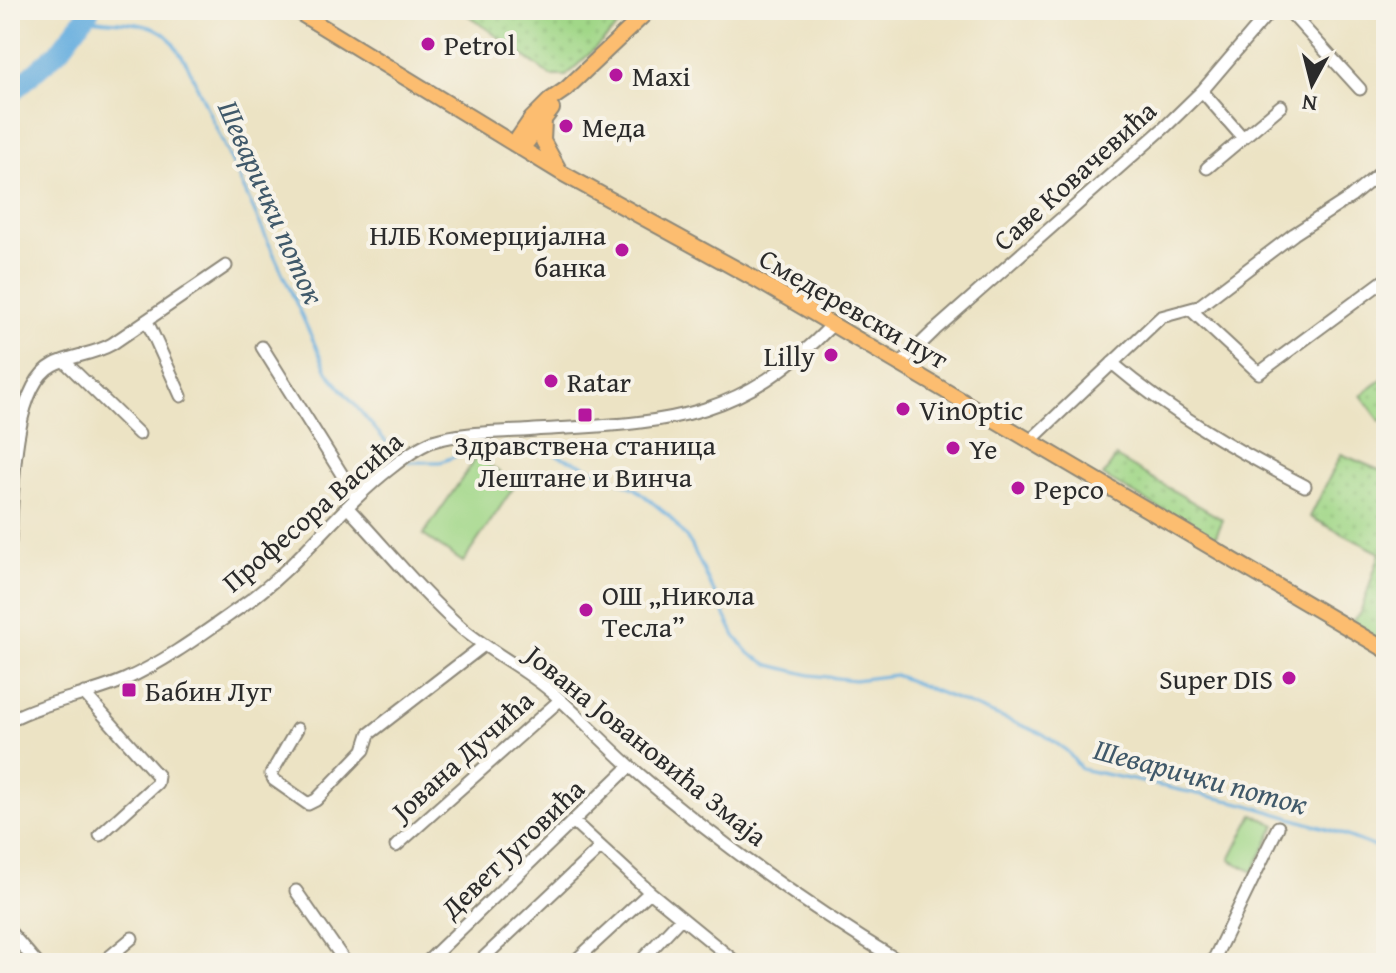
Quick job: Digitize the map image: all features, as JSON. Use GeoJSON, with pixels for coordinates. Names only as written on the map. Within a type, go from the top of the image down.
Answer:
{"type":"FeatureCollection","features":[{"type":"Feature","properties":{"kind":"main road","name":"Смедеревски пут"},"geometry":{"type":"LineString","coordinates":[[295,10],[560,172],[832,325],[1386,650]]}},
{"type":"Feature","properties":{"kind":"main road"},"geometry":{"type":"LineString","coordinates":[[518,146],[550,100],[566,89],[649,10]]}},
{"type":"Feature","properties":{"kind":"main road"},"geometry":{"type":"LineString","coordinates":[[489,130],[512,129],[538,119]]}},
{"type":"Feature","properties":{"kind":"main road"},"geometry":{"type":"LineString","coordinates":[[538,119],[543,141],[560,172]]}},
{"type":"Feature","properties":{"kind":"street","name":"Саве Ковачевића"},"geometry":{"type":"LineString","coordinates":[[899,365],[1202,91],[1271,10]]}},
{"type":"Feature","properties":{"kind":"street"},"geometry":{"type":"LineString","coordinates":[[1288,10],[1360,89]]}},
{"type":"Feature","properties":{"kind":"street"},"geometry":{"type":"LineString","coordinates":[[1202,91],[1243,138]]}},
{"type":"Feature","properties":{"kind":"street"},"geometry":{"type":"LineString","coordinates":[[1207,168],[1281,106]]}},
{"type":"Feature","properties":{"kind":"street"},"geometry":{"type":"LineString","coordinates":[[1030,441],[1161,317],[1191,310],[1204,302],[1294,234],[1351,197],[1386,168]]}},
{"type":"Feature","properties":{"kind":"street"},"geometry":{"type":"LineString","coordinates":[[10,542],[20,424],[42,373],[64,361],[100,351],[226,266]]}},
{"type":"Feature","properties":{"kind":"street"},"geometry":{"type":"LineString","coordinates":[[1191,310],[1259,373],[1386,279]]}},
{"type":"Feature","properties":{"kind":"street"},"geometry":{"type":"LineString","coordinates":[[147,321],[181,396]]}},
{"type":"Feature","properties":{"kind":"street","name":"Професора Васића"},"geometry":{"type":"LineString","coordinates":[[10,720],[36,708],[126,679],[256,596],[281,575],[356,497],[412,452],[443,438],[628,425],[693,415],[717,407],[776,374],[805,353],[832,325]]}},
{"type":"Feature","properties":{"kind":"street"},"geometry":{"type":"LineString","coordinates":[[262,347],[356,497]]}},
{"type":"Feature","properties":{"kind":"street"},"geometry":{"type":"LineString","coordinates":[[64,361],[139,434]]}},
{"type":"Feature","properties":{"kind":"street"},"geometry":{"type":"LineString","coordinates":[[1112,363],[1153,398],[1178,414],[1305,486]]}},
{"type":"Feature","properties":{"kind":"street","name":"Јована Јовановића Змаја"},"geometry":{"type":"LineString","coordinates":[[347,507],[409,578],[484,645],[560,700],[630,766],[701,825],[763,871],[902,963]]}},
{"type":"Feature","properties":{"kind":"street"},"geometry":{"type":"LineString","coordinates":[[297,729],[271,774],[274,780],[308,804],[316,800],[364,750],[369,734],[484,645]]}},
{"type":"Feature","properties":{"kind":"street"},"geometry":{"type":"LineString","coordinates":[[84,693],[158,776],[157,783],[100,835]]}},
{"type":"Feature","properties":{"kind":"street","name":"Јована Дучића"},"geometry":{"type":"LineString","coordinates":[[396,846],[560,700]]}},
{"type":"Feature","properties":{"kind":"street","name":"Девет Југовића"},"geometry":{"type":"LineString","coordinates":[[426,963],[630,766]]}},
{"type":"Feature","properties":{"kind":"street"},"geometry":{"type":"LineString","coordinates":[[574,822],[650,892],[737,963]]}},
{"type":"Feature","properties":{"kind":"street"},"geometry":{"type":"LineString","coordinates":[[1212,963],[1278,827]]}},
{"type":"Feature","properties":{"kind":"street"},"geometry":{"type":"LineString","coordinates":[[478,963],[600,848]]}},
{"type":"Feature","properties":{"kind":"street"},"geometry":{"type":"LineString","coordinates":[[296,891],[346,963]]}},
{"type":"Feature","properties":{"kind":"street"},"geometry":{"type":"LineString","coordinates":[[573,963],[650,892]]}},
{"type":"Feature","properties":{"kind":"street"},"geometry":{"type":"LineString","coordinates":[[639,963],[681,918]]}},
{"type":"Feature","properties":{"kind":"street"},"geometry":{"type":"LineString","coordinates":[[10,932],[37,963]]}},
{"type":"Feature","properties":{"kind":"street"},"geometry":{"type":"LineString","coordinates":[[102,963],[132,938]]}},
{"type":"Feature","properties":{"kind":"green space"},"geometry":{"type":"Polygon","coordinates":[[[461,10],[635,10],[566,76],[551,76],[461,10]]]}},
{"type":"Feature","properties":{"kind":"green space"},"geometry":{"type":"Polygon","coordinates":[[[1386,377],[1386,420],[1380,421],[1361,395],[1386,377]]]}},
{"type":"Feature","properties":{"kind":"green space"},"geometry":{"type":"Polygon","coordinates":[[[1341,454],[1386,473],[1386,650],[1345,626],[1360,614],[1380,553],[1310,517],[1341,454]]]}},
{"type":"Feature","properties":{"kind":"green space"},"geometry":{"type":"Polygon","coordinates":[[[477,457],[516,484],[463,562],[423,535],[477,457]]]}},
{"type":"Feature","properties":{"kind":"green space"},"geometry":{"type":"Polygon","coordinates":[[[1116,457],[1223,520],[1214,540],[1103,476],[1116,457]]]}},
{"type":"Feature","properties":{"kind":"green space"},"geometry":{"type":"Polygon","coordinates":[[[1253,814],[1276,825],[1253,872],[1230,860],[1253,814]]]}},
{"type":"Feature","properties":{"kind":"waterway"},"geometry":{"type":"LineString","coordinates":[[10,94],[60,50],[90,10]]}},
{"type":"Feature","properties":{"kind":"waterway","name":"Шеварички поток"},"geometry":{"type":"LineString","coordinates":[[86,18],[152,27],[161,31],[176,47],[187,64],[328,373],[393,450]]}},
{"type":"Feature","properties":{"kind":"waterway","name":"Шеварички поток"},"geometry":{"type":"LineString","coordinates":[[409,462],[441,462],[466,452],[538,448],[583,465],[636,489],[669,516],[691,544],[735,636],[750,654],[770,665],[810,675],[854,680],[895,675],[1043,734],[1067,751],[1081,769],[1245,804],[1334,831],[1386,851]]}},
{"type":"Feature","properties":{"kind":"place","name":"Petrol"},"geometry":{"type":"Point","coordinates":[428,44]}},
{"type":"Feature","properties":{"kind":"place","name":"Maxi"},"geometry":{"type":"Point","coordinates":[616,75]}},
{"type":"Feature","properties":{"kind":"place","name":"Меда"},"geometry":{"type":"Point","coordinates":[566,126]}},
{"type":"Feature","properties":{"kind":"place","name":"НЛБ Комерцијална банка"},"geometry":{"type":"Point","coordinates":[622,250]}},
{"type":"Feature","properties":{"kind":"place","name":"Lilly"},"geometry":{"type":"Point","coordinates":[831,355]}},
{"type":"Feature","properties":{"kind":"place","name":"Ratar"},"geometry":{"type":"Point","coordinates":[551,381]}},
{"type":"Feature","properties":{"kind":"place","name":"VinOptic"},"geometry":{"type":"Point","coordinates":[903,409]}},
{"type":"Feature","properties":{"kind":"place","name":"Здравствена станица Лештане и Винча"},"geometry":{"type":"Point","coordinates":[585,415]}},
{"type":"Feature","properties":{"kind":"place","name":"Ye"},"geometry":{"type":"Point","coordinates":[953,448]}},
{"type":"Feature","properties":{"kind":"place","name":"Pepco"},"geometry":{"type":"Point","coordinates":[1018,488]}},
{"type":"Feature","properties":{"kind":"place","name":"ОШ „Никола Тесла”"},"geometry":{"type":"Point","coordinates":[586,610]}},
{"type":"Feature","properties":{"kind":"place","name":"Super DIS"},"geometry":{"type":"Point","coordinates":[1289,678]}},
{"type":"Feature","properties":{"kind":"place","name":"Бабин Луг"},"geometry":{"type":"Point","coordinates":[129,690]}}]}
